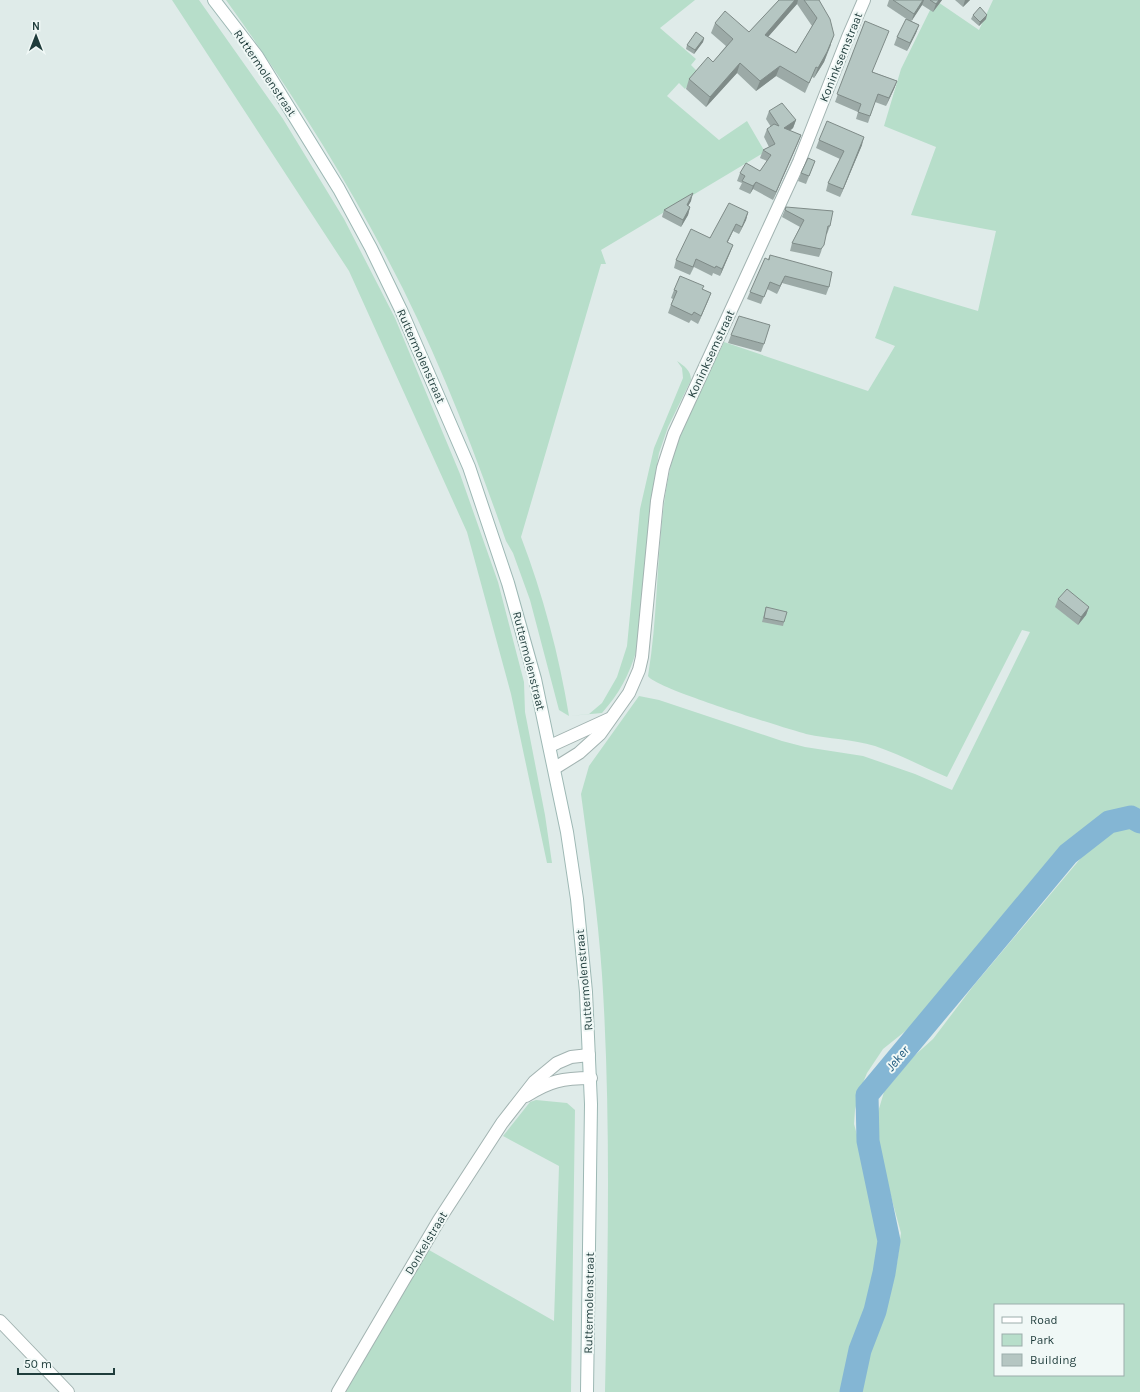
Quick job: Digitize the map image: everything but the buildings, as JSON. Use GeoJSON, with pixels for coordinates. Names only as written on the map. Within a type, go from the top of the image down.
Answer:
{"type":"FeatureCollection","features":[{"type":"Feature","properties":{"kind":"street","name":"Ruttermolenstraat"},"geometry":{"type":"LineString","coordinates":[[214,0],[256,56],[339,189],[371,248],[401,310],[469,467],[508,583],[533,671],[555,768],[577,899],[586,992],[591,1078],[587,1392]]}},
{"type":"Feature","properties":{"kind":"street","name":"Koninksemstraat"},"geometry":{"type":"LineString","coordinates":[[555,768],[579,753],[600,734],[634,685],[642,656],[657,501],[663,468],[674,434],[799,162],[864,0]]}},
{"type":"Feature","properties":{"kind":"street","name":"Koninksemstraat"},"geometry":{"type":"LineString","coordinates":[[550,746],[609,719]]}},
{"type":"Feature","properties":{"kind":"street","name":"Donkelstraat"},"geometry":{"type":"LineString","coordinates":[[338,1392],[439,1220],[502,1123],[534,1082],[557,1063],[571,1057],[589,1054]]}},
{"type":"Feature","properties":{"kind":"street","name":"Donkelstraat"},"geometry":{"type":"LineString","coordinates":[[522,1099],[553,1082],[566,1078],[591,1078]]}},
{"type":"Feature","properties":{"kind":"street"},"geometry":{"type":"LineString","coordinates":[[0,1321],[68,1392]]}},
{"type":"Feature","properties":{"kind":"green space"},"geometry":{"type":"Polygon","coordinates":[[[172,0],[199,0],[283,119],[344,219],[395,318],[460,474],[498,582],[524,682],[525,712],[545,815],[552,863],[547,863],[511,694],[467,532],[349,271],[172,0]]]}},
{"type":"Feature","properties":{"kind":"green space"},"geometry":{"type":"Polygon","coordinates":[[[226,0],[695,0],[660,28],[696,59],[691,65],[698,72],[685,89],[679,83],[667,96],[719,140],[747,121],[765,152],[601,250],[606,264],[601,264],[521,537],[550,625],[569,716],[559,710],[530,600],[513,553],[506,541],[452,397],[421,327],[369,224],[331,158],[269,62],[226,0]]]}},
{"type":"Feature","properties":{"kind":"green space"},"geometry":{"type":"Polygon","coordinates":[[[935,0],[979,30],[993,0],[1140,0],[1140,809],[1136,807],[1117,811],[1080,831],[1057,851],[913,1025],[883,1049],[867,1073],[860,1090],[855,1110],[854,1124],[878,1211],[882,1234],[877,1274],[842,1392],[605,1392],[608,1235],[607,1079],[602,975],[598,929],[581,794],[589,766],[639,696],[659,700],[782,741],[805,747],[863,756],[915,774],[952,790],[1030,632],[1022,630],[947,777],[875,746],[806,734],[773,724],[695,698],[656,682],[648,676],[652,650],[662,517],[671,465],[675,449],[687,418],[724,342],[868,391],[895,346],[875,338],[894,286],[978,311],[996,231],[911,215],[936,147],[884,126],[901,69],[935,0]]]}},
{"type":"Feature","properties":{"kind":"green space"},"geometry":{"type":"Polygon","coordinates":[[[677,361],[688,371],[691,380],[668,427],[659,453],[651,501],[636,652],[623,684],[614,699],[602,713],[569,716],[589,714],[602,703],[617,677],[627,646],[640,509],[654,448],[683,378],[682,368],[677,361]]]}},
{"type":"Feature","properties":{"kind":"green space"},"geometry":{"type":"Polygon","coordinates":[[[1124,826],[1130,826],[1140,831],[1140,1392],[858,1392],[897,1263],[901,1233],[881,1160],[875,1122],[884,1092],[913,1057],[933,1039],[974,985],[1086,852],[1111,830],[1124,826]]]}},
{"type":"Feature","properties":{"kind":"green space"},"geometry":{"type":"Polygon","coordinates":[[[536,1100],[567,1103],[575,1110],[571,1392],[344,1392],[429,1250],[554,1321],[559,1166],[503,1136],[530,1102],[536,1100]]]}},
{"type":"Feature","properties":{"kind":"waterway","name":"Jeker"},"geometry":{"type":"LineString","coordinates":[[851,1392],[860,1350],[875,1311],[884,1273],[889,1241],[868,1141],[867,1095],[1068,854],[1109,822],[1131,817],[1140,822]]}}]}
